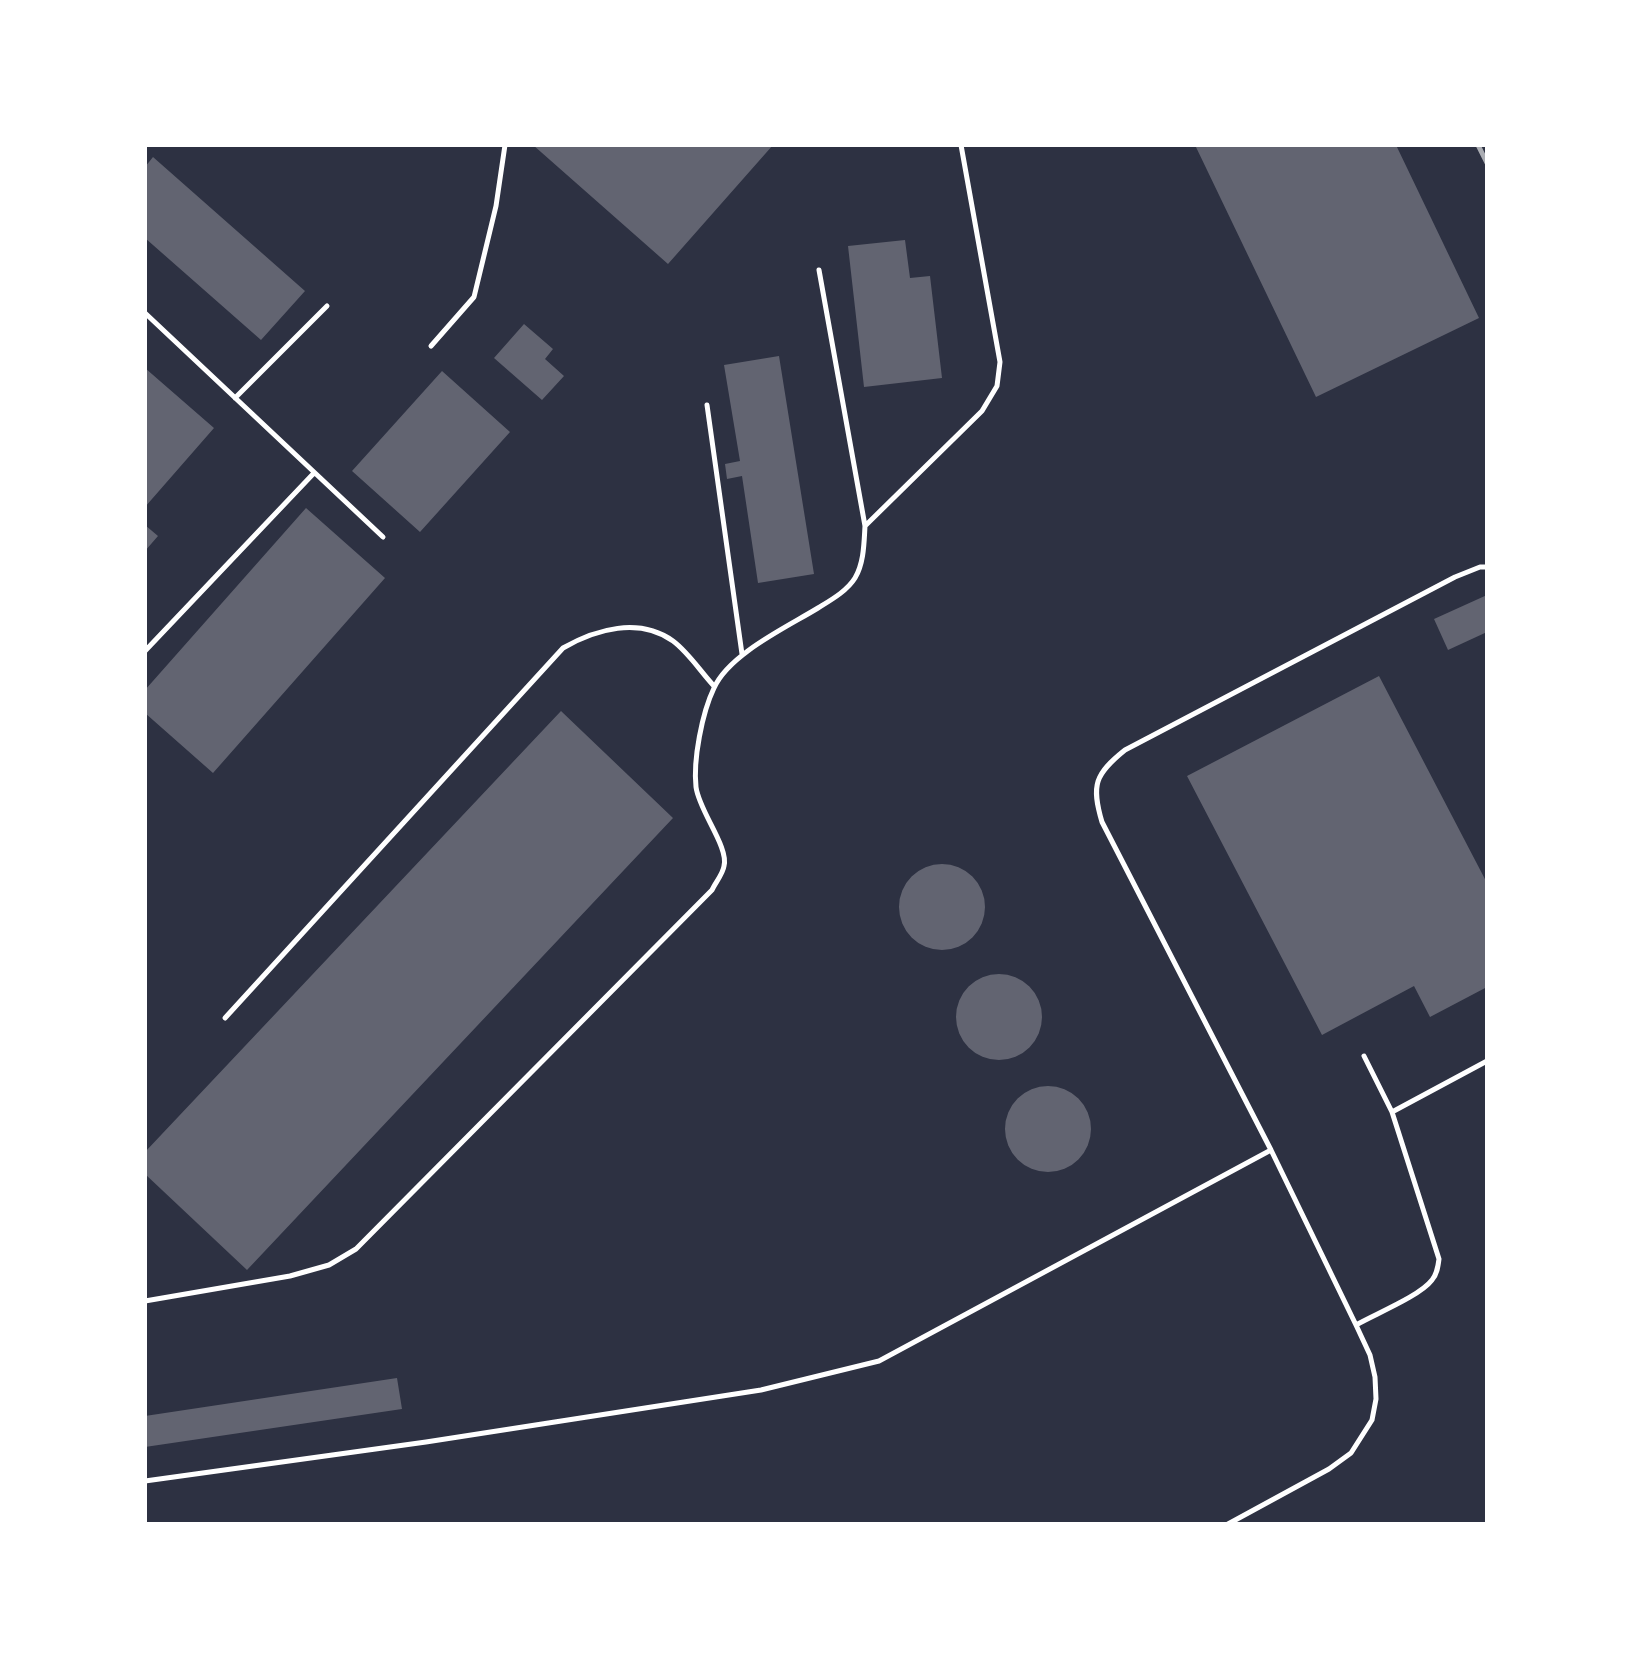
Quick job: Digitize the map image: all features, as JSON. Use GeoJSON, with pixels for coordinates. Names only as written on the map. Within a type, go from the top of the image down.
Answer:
{"type":"FeatureCollection","features":[{"type":"Feature","properties":{"kind":"lane"},"geometry":{"type":"LineString","coordinates":[[431,346],[474,297],[496,206],[505,145]]}},
{"type":"Feature","properties":{"kind":"lane"},"geometry":{"type":"LineString","coordinates":[[865,526],[982,411],[997,386],[1000,362],[961,145]]}},
{"type":"Feature","properties":{"kind":"lane"},"geometry":{"type":"LineString","coordinates":[[145,1301],[290,1276],[329,1265],[356,1249],[712,890],[725,866],[721,845],[700,803],[696,785],[697,754],[714,686],[742,654],[836,597],[855,579],[862,560],[865,526],[819,270]]}},
{"type":"Feature","properties":{"kind":"lane"},"geometry":{"type":"LineString","coordinates":[[235,398],[327,306]]}},
{"type":"Feature","properties":{"kind":"lane"},"geometry":{"type":"LineString","coordinates":[[145,313],[383,537]]}},
{"type":"Feature","properties":{"kind":"lane"},"geometry":{"type":"LineString","coordinates":[[706,405],[742,654]]}},
{"type":"Feature","properties":{"kind":"lane"},"geometry":{"type":"LineString","coordinates":[[145,651],[314,473]]}},
{"type":"Feature","properties":{"kind":"lane"},"geometry":{"type":"LineString","coordinates":[[1228,1524],[1329,1469],[1351,1453],[1372,1420],[1376,1399],[1375,1377],[1370,1355],[1271,1150],[1102,822],[1096,799],[1098,780],[1107,764],[1125,750],[1455,577],[1487,567]]}},
{"type":"Feature","properties":{"kind":"lane"},"geometry":{"type":"LineString","coordinates":[[225,1018],[563,648],[585,635],[609,629],[633,627],[656,632],[674,642],[714,686]]}},
{"type":"Feature","properties":{"kind":"lane"},"geometry":{"type":"LineString","coordinates":[[1356,1325],[1422,1289],[1437,1272],[1439,1259],[1392,1112],[1364,1056]]}},
{"type":"Feature","properties":{"kind":"lane"},"geometry":{"type":"LineString","coordinates":[[1392,1112],[1487,1061]]}},
{"type":"Feature","properties":{"kind":"lane"},"geometry":{"type":"LineString","coordinates":[[145,1481],[761,1390],[879,1361],[1271,1150]]}},
{"type":"Feature","properties":{"kind":"building"},"geometry":{"type":"Polygon","coordinates":[[[533,145],[773,145],[668,264],[533,145]]]}},
{"type":"Feature","properties":{"kind":"building"},"geometry":{"type":"Polygon","coordinates":[[[1195,145],[1396,145],[1479,318],[1316,397],[1195,145]]]}},
{"type":"Feature","properties":{"kind":"building"},"geometry":{"type":"Polygon","coordinates":[[[153,157],[305,291],[261,340],[145,238],[145,167],[153,157]]]}},
{"type":"Feature","properties":{"kind":"building"},"geometry":{"type":"Polygon","coordinates":[[[905,240],[910,278],[930,276],[942,378],[864,387],[848,246],[905,240]]]}},
{"type":"Feature","properties":{"kind":"building"},"geometry":{"type":"Polygon","coordinates":[[[524,324],[553,349],[545,359],[564,376],[542,400],[494,358],[524,324]]]}},
{"type":"Feature","properties":{"kind":"building"},"geometry":{"type":"Polygon","coordinates":[[[779,356],[814,574],[758,583],[742,476],[727,479],[725,464],[740,461],[724,365],[779,356]]]}},
{"type":"Feature","properties":{"kind":"building"},"geometry":{"type":"Polygon","coordinates":[[[145,368],[214,428],[145,507],[145,368]]]}},
{"type":"Feature","properties":{"kind":"building"},"geometry":{"type":"Polygon","coordinates":[[[442,371],[510,432],[420,532],[352,471],[442,371]]]}},
{"type":"Feature","properties":{"kind":"building"},"geometry":{"type":"Polygon","coordinates":[[[306,508],[385,578],[213,773],[145,713],[145,690],[306,508]]]}},
{"type":"Feature","properties":{"kind":"building"},"geometry":{"type":"Polygon","coordinates":[[[145,525],[158,536],[145,551],[145,525]]]}},
{"type":"Feature","properties":{"kind":"building"},"geometry":{"type":"Polygon","coordinates":[[[1487,595],[1487,632],[1448,650],[1434,619],[1487,595]]]}},
{"type":"Feature","properties":{"kind":"building"},"geometry":{"type":"Polygon","coordinates":[[[1379,676],[1487,883],[1487,987],[1430,1017],[1414,986],[1322,1035],[1187,776],[1379,676]]]}},
{"type":"Feature","properties":{"kind":"building"},"geometry":{"type":"Polygon","coordinates":[[[561,711],[673,818],[247,1270],[145,1174],[145,1152],[561,711]]]}},
{"type":"Feature","properties":{"kind":"building"},"geometry":{"type":"Polygon","coordinates":[[[942,864],[959,867],[973,876],[982,890],[985,907],[982,924],[973,938],[959,947],[942,950],[925,947],[911,938],[902,924],[899,907],[902,890],[911,876],[925,867],[942,864]]]}},
{"type":"Feature","properties":{"kind":"building"},"geometry":{"type":"Polygon","coordinates":[[[999,974],[1016,977],[1030,986],[1039,1000],[1042,1017],[1039,1034],[1030,1048],[1016,1057],[999,1060],[982,1057],[968,1048],[959,1034],[956,1017],[959,1000],[968,986],[982,977],[999,974]]]}},
{"type":"Feature","properties":{"kind":"building"},"geometry":{"type":"Polygon","coordinates":[[[1040,1086],[1056,1086],[1079,1098],[1088,1112],[1091,1129],[1088,1146],[1079,1160],[1056,1172],[1040,1172],[1024,1165],[1012,1153],[1005,1137],[1005,1121],[1012,1105],[1024,1093],[1040,1086]]]}},
{"type":"Feature","properties":{"kind":"building"},"geometry":{"type":"Polygon","coordinates":[[[397,1378],[402,1409],[145,1447],[145,1416],[397,1378]]]}},
{"type":"Feature","properties":{"kind":"railway"},"geometry":{"type":"LineString","coordinates":[[1478,145],[1487,163]]}}]}
